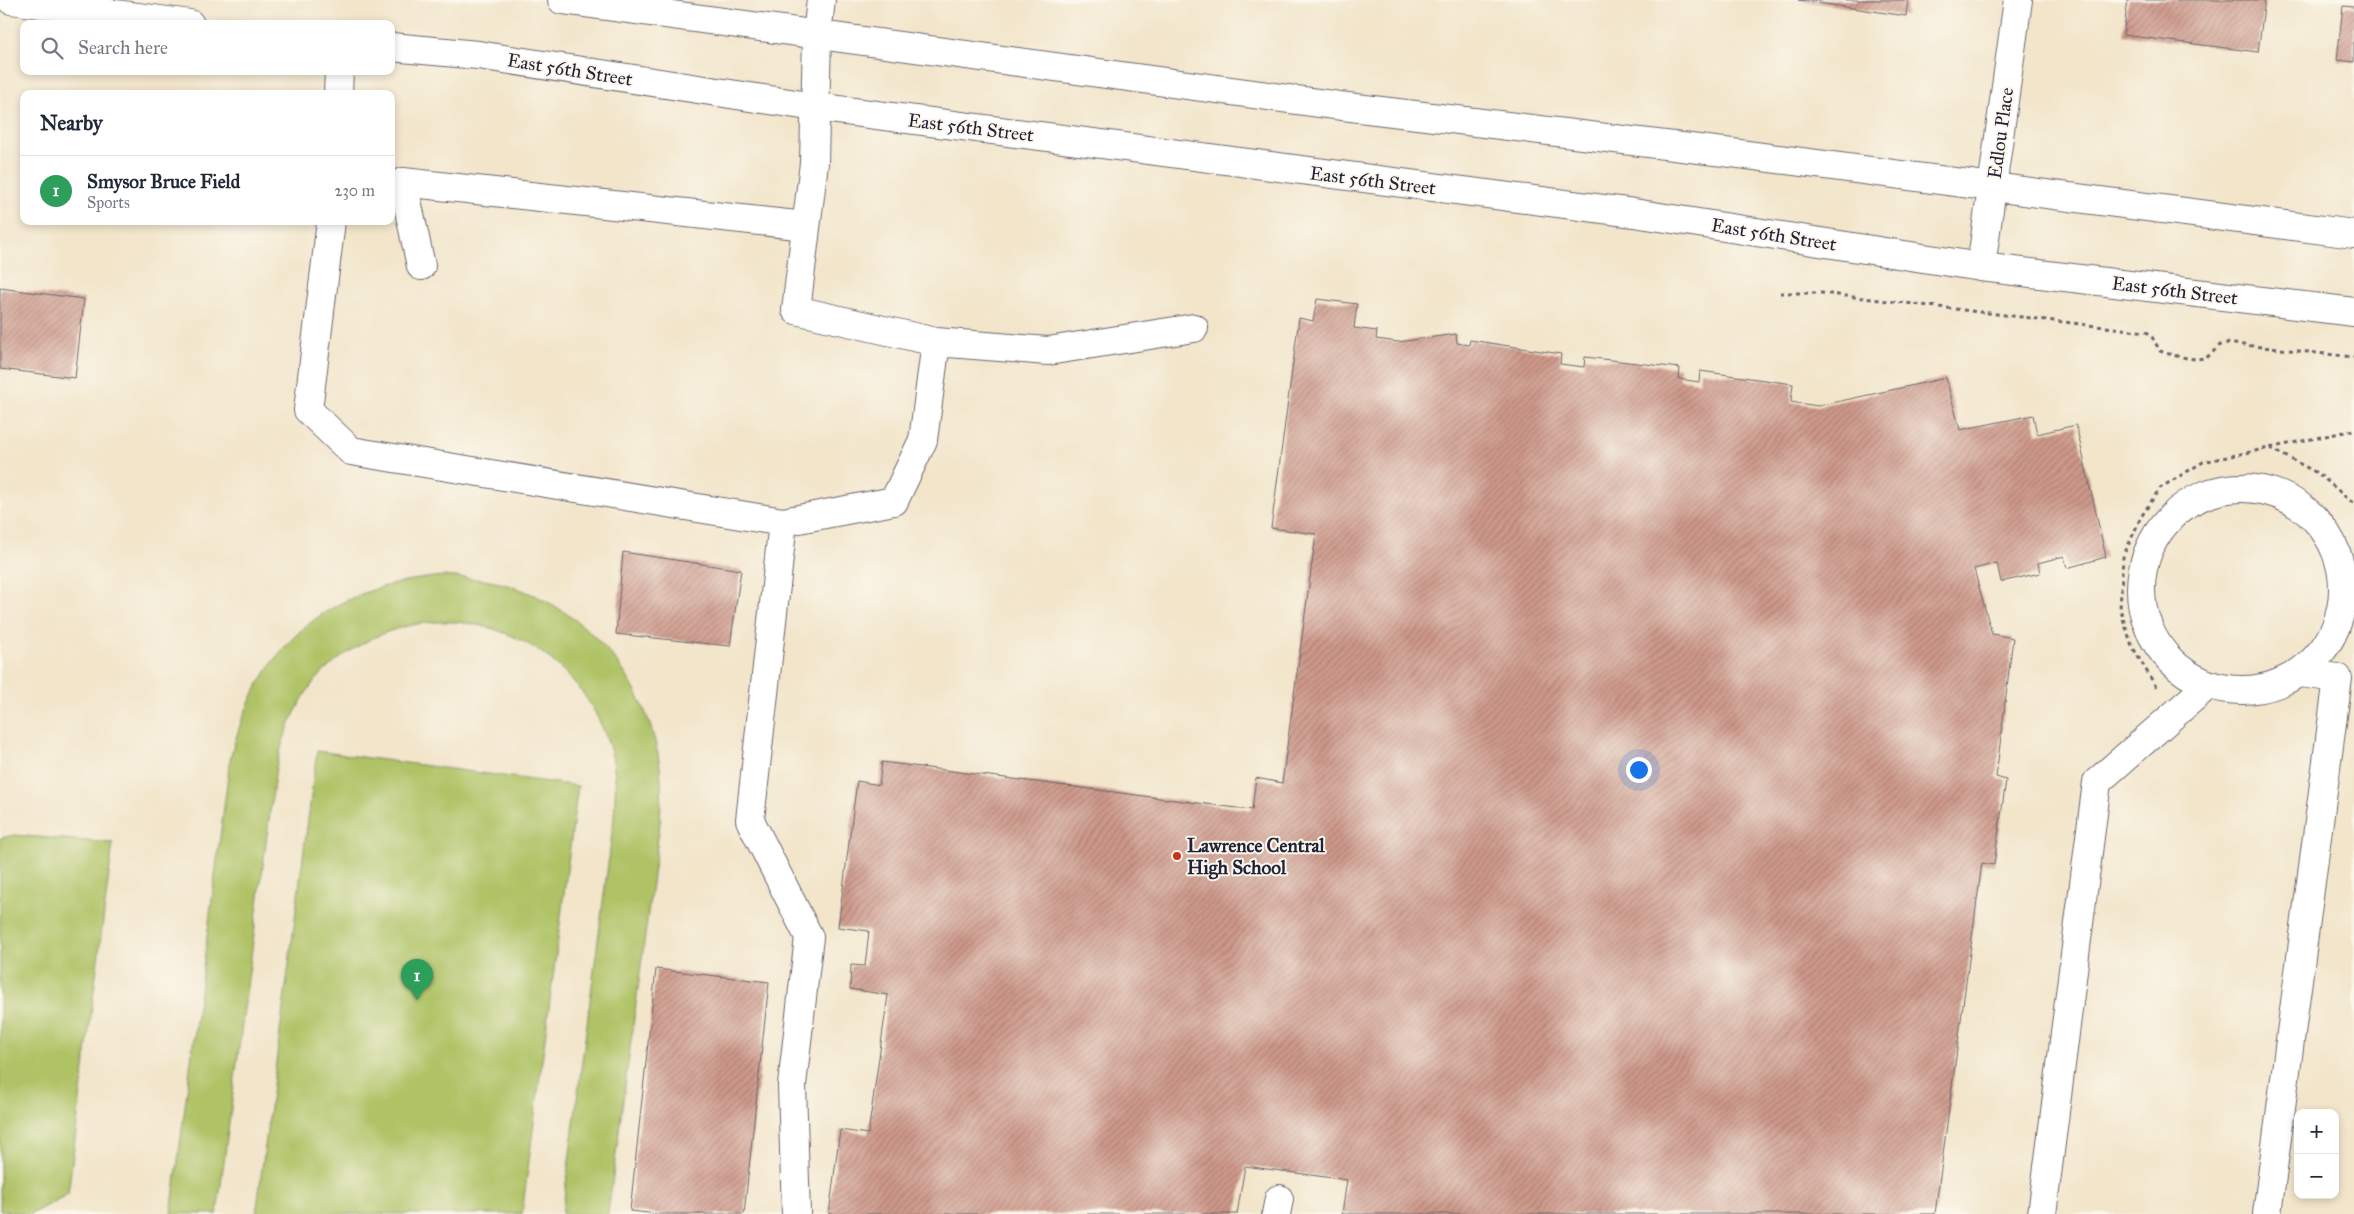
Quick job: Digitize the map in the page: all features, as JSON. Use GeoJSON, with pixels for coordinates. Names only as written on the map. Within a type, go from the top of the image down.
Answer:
{"type":"FeatureCollection","features":[{"type":"Feature","properties":{"kind":"main road"},"geometry":{"type":"LineString","coordinates":[[11,0],[160,20]]}},
{"type":"Feature","properties":{"kind":"main road"},"geometry":{"type":"LineString","coordinates":[[562,0],[1341,106],[1992,186],[2354,234]]}},
{"type":"Feature","properties":{"kind":"main road"},"geometry":{"type":"LineString","coordinates":[[821,0],[817,35],[814,163],[796,310],[936,342],[1048,350],[1194,328]]}},
{"type":"Feature","properties":{"kind":"main road","name":"Edlou Place"},"geometry":{"type":"LineString","coordinates":[[1981,267],[2018,0]]}},
{"type":"Feature","properties":{"kind":"main road","name":"East 56th Street"},"geometry":{"type":"LineString","coordinates":[[395,47],[478,55],[815,107],[1634,213],[1981,267],[2354,312]]}},
{"type":"Feature","properties":{"kind":"main road"},"geometry":{"type":"LineString","coordinates":[[338,90],[339,75]]}},
{"type":"Feature","properties":{"kind":"main road"},"geometry":{"type":"LineString","coordinates":[[421,266],[397,185],[806,226]]}},
{"type":"Feature","properties":{"kind":"main road"},"geometry":{"type":"LineString","coordinates":[[331,225],[308,410],[351,450],[782,522],[894,501],[923,440],[936,342]]}},
{"type":"Feature","properties":{"kind":"main road"},"geometry":{"type":"LineString","coordinates":[[2233,488],[2268,491],[2299,505],[2324,529],[2340,559],[2344,591],[2339,622],[2324,650],[2300,673],[2273,686],[2242,691],[2208,685],[2178,668],[2155,642],[2142,611],[2141,576],[2151,543],[2172,516],[2200,497],[2233,488]]}},
{"type":"Feature","properties":{"kind":"main road"},"geometry":{"type":"LineString","coordinates":[[782,522],[750,820],[809,937],[792,1085],[796,1214]]}},
{"type":"Feature","properties":{"kind":"main road"},"geometry":{"type":"LineString","coordinates":[[2266,1214],[2346,678],[2300,673]]}},
{"type":"Feature","properties":{"kind":"main road"},"geometry":{"type":"LineString","coordinates":[[2042,1214],[2097,782],[2208,685]]}},
{"type":"Feature","properties":{"kind":"path"},"geometry":{"type":"LineString","coordinates":[[1780,293],[1820,293],[2147,332],[2160,351],[2197,358],[2206,357],[2219,344],[2226,343],[2354,357]]}},
{"type":"Feature","properties":{"kind":"path"},"geometry":{"type":"LineString","coordinates":[[2158,690],[2132,646],[2120,609],[2123,558],[2141,517],[2160,488],[2204,462],[2354,430]]}},
{"type":"Feature","properties":{"kind":"path"},"geometry":{"type":"LineString","coordinates":[[2269,448],[2319,474],[2354,504]]}},
{"type":"Feature","properties":{"kind":"green space"},"geometry":{"type":"Polygon","coordinates":[[[443,576],[486,580],[511,586],[539,597],[564,612],[587,630],[607,650],[625,673],[639,699],[650,726],[658,755],[661,781],[660,823],[608,1214],[562,1214],[614,818],[615,780],[612,757],[599,719],[578,686],[551,660],[519,639],[484,626],[446,622],[407,626],[369,640],[329,667],[316,680],[304,696],[294,715],[285,735],[276,767],[217,1214],[171,1214],[230,760],[242,720],[258,685],[278,654],[303,629],[331,609],[364,593],[401,582],[443,576]]]}},
{"type":"Feature","properties":{"kind":"green space"},"geometry":{"type":"Polygon","coordinates":[[[317,751],[578,786],[522,1214],[256,1214],[317,751]]]}},
{"type":"Feature","properties":{"kind":"green space"},"geometry":{"type":"Polygon","coordinates":[[[14,835],[113,843],[68,1194],[31,1214],[0,1211],[0,838],[14,835]]]}},
{"type":"Feature","properties":{"kind":"building"},"geometry":{"type":"Polygon","coordinates":[[[1798,0],[1908,0],[1906,16],[1798,0]]]}},
{"type":"Feature","properties":{"kind":"building"},"geometry":{"type":"Polygon","coordinates":[[[2128,0],[2265,0],[2258,52],[2123,35],[2128,0]]]}},
{"type":"Feature","properties":{"kind":"building"},"geometry":{"type":"Polygon","coordinates":[[[2343,6],[2354,7],[2354,62],[2337,60],[2343,6]]]}},
{"type":"Feature","properties":{"kind":"building"},"geometry":{"type":"Polygon","coordinates":[[[0,288],[84,299],[75,378],[0,369],[0,288]]]}},
{"type":"Feature","properties":{"kind":"building","name":"Lawrence Central High School"},"geometry":{"type":"Polygon","coordinates":[[[1317,299],[1357,304],[1354,328],[1377,331],[1376,339],[1398,342],[1456,334],[1457,343],[1469,345],[1470,340],[1561,354],[1560,364],[1584,367],[1585,357],[1680,368],[1679,379],[1699,382],[1700,371],[1793,384],[1791,402],[1818,406],[1946,378],[1960,430],[2033,415],[2037,434],[2076,425],[2106,557],[2067,568],[2064,556],[2038,563],[2040,573],[2001,582],[1997,563],[1974,569],[1992,634],[2013,638],[1996,777],[2006,780],[1994,865],[1982,863],[1935,1214],[1342,1214],[1347,1180],[1245,1166],[1237,1214],[829,1214],[840,1130],[868,1134],[888,995],[850,989],[851,965],[865,966],[869,931],[838,927],[857,781],[879,785],[882,762],[1252,810],[1256,778],[1282,783],[1316,534],[1271,528],[1299,318],[1313,321],[1317,299]]]}},
{"type":"Feature","properties":{"kind":"building"},"geometry":{"type":"Polygon","coordinates":[[[623,552],[741,570],[730,646],[616,634],[623,552]]]}},
{"type":"Feature","properties":{"kind":"building"},"geometry":{"type":"Polygon","coordinates":[[[656,969],[769,982],[744,1214],[658,1214],[630,1211],[656,969]]]}},
{"type":"Feature","properties":{"kind":"place","name":"Lawrence Central High School"},"geometry":{"type":"Point","coordinates":[1177,856]}},
{"type":"Feature","properties":{"kind":"place","name":"Smysor Bruce Field"},"geometry":{"type":"Point","coordinates":[417,1000]}}]}
